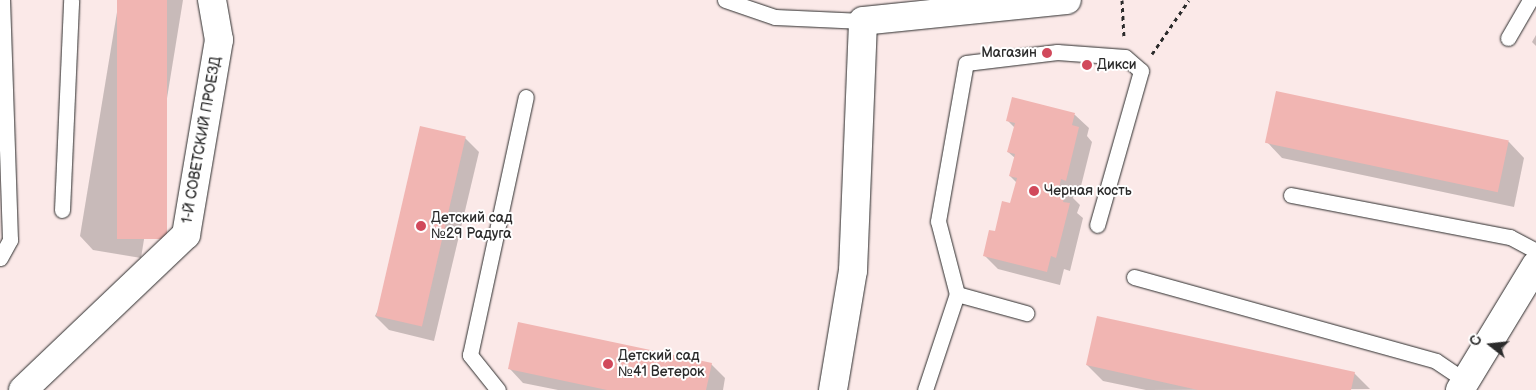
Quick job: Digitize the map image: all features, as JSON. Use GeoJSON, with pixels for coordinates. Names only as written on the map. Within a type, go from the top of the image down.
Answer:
{"type":"FeatureCollection","features":[{"type":"Feature","properties":{"kind":"street","name":"1-Й СОВЕТСКИЙ ПРОЕЗД"},"geometry":{"type":"LineString","coordinates":[[23,390],[186,235],[219,40],[212,0]]}},
{"type":"Feature","properties":{"kind":"street"},"geometry":{"type":"LineString","coordinates":[[833,390],[853,271],[864,21],[1067,0]]}},
{"type":"Feature","properties":{"kind":"street"},"geometry":{"type":"LineString","coordinates":[[1463,385],[1536,265]]}},
{"type":"Feature","properties":{"kind":"lane"},"geometry":{"type":"LineString","coordinates":[[0,258],[10,240],[2,0]]}},
{"type":"Feature","properties":{"kind":"lane"},"geometry":{"type":"LineString","coordinates":[[62,210],[71,0]]}},
{"type":"Feature","properties":{"kind":"lane"},"geometry":{"type":"LineString","coordinates":[[725,0],[775,17],[864,21]]}},
{"type":"Feature","properties":{"kind":"lane"},"geometry":{"type":"LineString","coordinates":[[1508,38],[1530,0]]}},
{"type":"Feature","properties":{"kind":"lane"},"geometry":{"type":"LineString","coordinates":[[925,390],[957,294],[938,221],[966,63],[1057,52],[1125,56],[1141,71],[1097,225]]}},
{"type":"Feature","properties":{"kind":"lane"},"geometry":{"type":"LineString","coordinates":[[498,390],[470,355],[526,97]]}},
{"type":"Feature","properties":{"kind":"lane"},"geometry":{"type":"LineString","coordinates":[[1290,195],[1510,237],[1536,251]]}},
{"type":"Feature","properties":{"kind":"lane"},"geometry":{"type":"LineString","coordinates":[[1134,277],[1436,361],[1463,385]]}},
{"type":"Feature","properties":{"kind":"lane"},"geometry":{"type":"LineString","coordinates":[[957,294],[1026,312]]}},
{"type":"Feature","properties":{"kind":"path"},"geometry":{"type":"LineString","coordinates":[[1122,0],[1125,56]]}},
{"type":"Feature","properties":{"kind":"path"},"geometry":{"type":"LineString","coordinates":[[1141,71],[1189,0]]}},
{"type":"Feature","properties":{"kind":"building"},"geometry":{"type":"Polygon","coordinates":[[[117,0],[167,0],[167,239],[117,239],[117,0]]]}},
{"type":"Feature","properties":{"kind":"building"},"geometry":{"type":"Polygon","coordinates":[[[1276,91],[1509,140],[1498,192],[1265,143],[1276,91]]]}},
{"type":"Feature","properties":{"kind":"building"},"geometry":{"type":"Polygon","coordinates":[[[1012,97],[1075,113],[1072,125],[1079,127],[1066,181],[1061,179],[1059,188],[1067,190],[1063,202],[1070,203],[1056,258],[1051,256],[1047,272],[983,256],[989,230],[995,231],[1002,201],[1010,203],[1017,178],[1009,176],[1015,154],[1007,152],[1015,123],[1006,121],[1012,97]]]}},
{"type":"Feature","properties":{"kind":"building"},"geometry":{"type":"Polygon","coordinates":[[[420,126],[466,137],[422,327],[376,316],[420,126]]]}},
{"type":"Feature","properties":{"kind":"building"},"geometry":{"type":"Polygon","coordinates":[[[1097,316],[1355,372],[1351,390],[1198,390],[1086,365],[1097,316]]]}},
{"type":"Feature","properties":{"kind":"building"},"geometry":{"type":"Polygon","coordinates":[[[518,322],[712,363],[706,390],[607,390],[508,369],[518,322]]]}},
{"type":"Feature","properties":{"kind":"place","name":"Магазин"},"geometry":{"type":"Point","coordinates":[1047,53]}},
{"type":"Feature","properties":{"kind":"place","name":"Дикси"},"geometry":{"type":"Point","coordinates":[1087,65]}},
{"type":"Feature","properties":{"kind":"place","name":"Черная кость"},"geometry":{"type":"Point","coordinates":[1034,191]}},
{"type":"Feature","properties":{"kind":"place","name":"Детский сад №29 Радуга"},"geometry":{"type":"Point","coordinates":[421,226]}},
{"type":"Feature","properties":{"kind":"place","name":"Детский сад №41 Ветерок"},"geometry":{"type":"Point","coordinates":[608,364]}}]}
